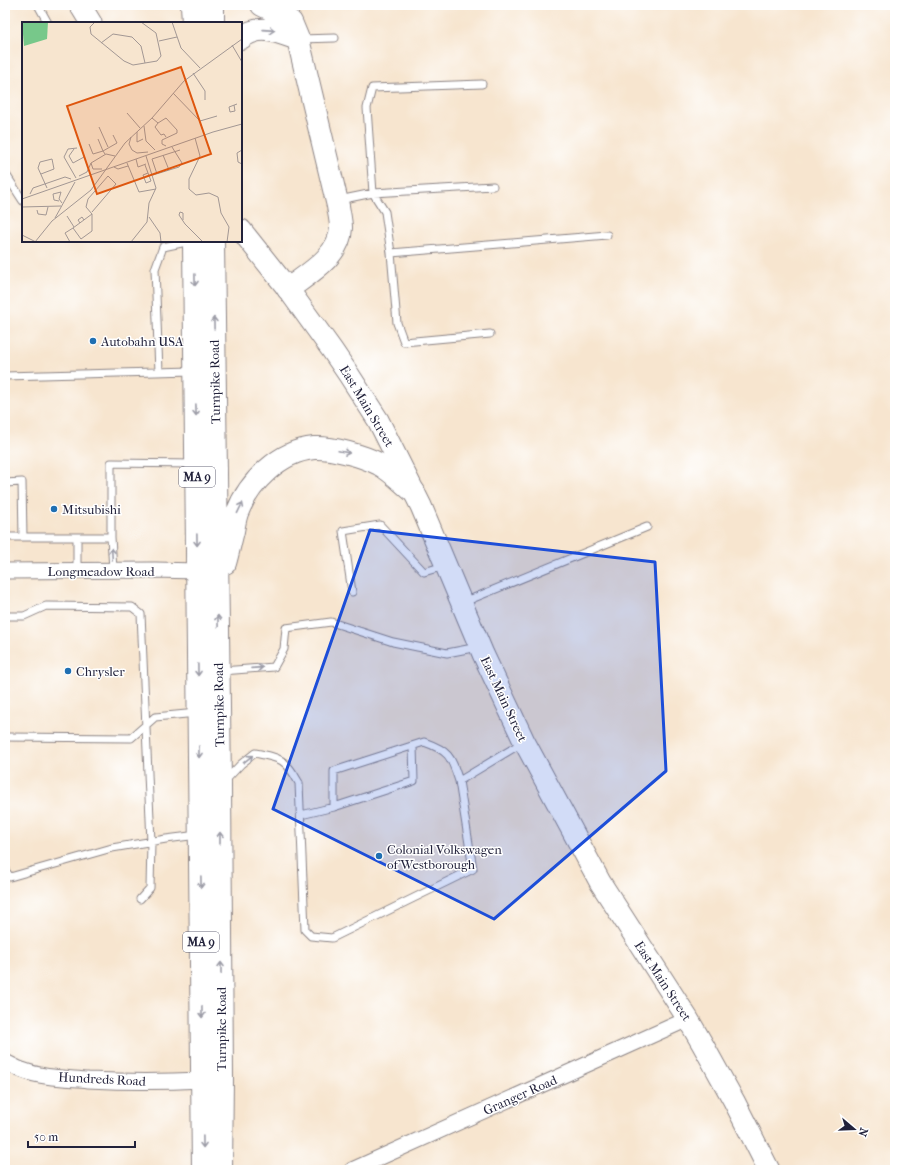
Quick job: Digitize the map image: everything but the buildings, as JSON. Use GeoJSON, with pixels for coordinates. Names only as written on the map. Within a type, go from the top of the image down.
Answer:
{"type":"FeatureCollection","features":[{"type":"Feature","properties":{"kind":"highway"},"geometry":{"type":"LineString","coordinates":[[192,5],[193,22]]}},
{"type":"Feature","properties":{"kind":"highway"},"geometry":{"type":"LineString","coordinates":[[213,5],[213,22]]}},
{"type":"Feature","properties":{"kind":"highway"},"geometry":{"type":"LineString","coordinates":[[262,5],[281,14],[291,22],[298,39],[337,200],[341,228],[337,243],[328,256],[319,266],[288,289]]}},
{"type":"Feature","properties":{"kind":"highway"},"geometry":{"type":"LineString","coordinates":[[242,37],[254,31],[268,30],[276,31],[298,39]]}},
{"type":"Feature","properties":{"kind":"highway","name":"Turnpike Road"},"geometry":{"type":"LineString","coordinates":[[194,242],[203,1170]]}},
{"type":"Feature","properties":{"kind":"highway","name":"Turnpike Road"},"geometry":{"type":"LineString","coordinates":[[214,242],[220,785],[222,1077],[221,1170]]}},
{"type":"Feature","properties":{"kind":"highway"},"geometry":{"type":"LineString","coordinates":[[217,600],[237,514],[240,507],[247,493],[262,474],[274,464],[288,456],[315,448],[356,455],[380,465],[414,492]]}},
{"type":"Feature","properties":{"kind":"main road"},"geometry":{"type":"LineString","coordinates":[[80,5],[90,22]]}},
{"type":"Feature","properties":{"kind":"main road","name":"East Main Street"},"geometry":{"type":"LineString","coordinates":[[242,231],[288,289],[350,375],[375,414],[414,492],[480,647],[524,742],[600,882],[688,1019],[734,1101],[769,1170]]}},
{"type":"Feature","properties":{"kind":"street","name":"Longmeadow Road"},"geometry":{"type":"LineString","coordinates":[[5,571],[197,571]]}},
{"type":"Feature","properties":{"kind":"street","name":"Granger Road"},"geometry":{"type":"LineString","coordinates":[[352,1170],[688,1019]]}},
{"type":"Feature","properties":{"kind":"street","name":"Hundreds Road"},"geometry":{"type":"LineString","coordinates":[[5,1062],[22,1070],[53,1077],[140,1082],[202,1080]]}},
{"type":"Feature","properties":{"kind":"lane"},"geometry":{"type":"LineString","coordinates":[[38,5],[47,22]]}},
{"type":"Feature","properties":{"kind":"lane"},"geometry":{"type":"LineString","coordinates":[[298,39],[335,38]]}},
{"type":"Feature","properties":{"kind":"lane"},"geometry":{"type":"LineString","coordinates":[[482,84],[372,88],[367,108],[373,193],[386,212],[397,324],[404,342],[490,334]]}},
{"type":"Feature","properties":{"kind":"lane"},"geometry":{"type":"LineString","coordinates":[[5,174],[22,200]]}},
{"type":"Feature","properties":{"kind":"lane"},"geometry":{"type":"LineString","coordinates":[[337,200],[373,193],[493,186]]}},
{"type":"Feature","properties":{"kind":"lane"},"geometry":{"type":"LineString","coordinates":[[391,253],[607,235]]}},
{"type":"Feature","properties":{"kind":"lane"},"geometry":{"type":"LineString","coordinates":[[159,372],[155,269],[163,247],[189,242]]}},
{"type":"Feature","properties":{"kind":"lane"},"geometry":{"type":"LineString","coordinates":[[5,376],[195,371]]}},
{"type":"Feature","properties":{"kind":"lane"},"geometry":{"type":"LineString","coordinates":[[113,570],[110,463],[196,464]]}},
{"type":"Feature","properties":{"kind":"lane"},"geometry":{"type":"LineString","coordinates":[[5,483],[22,482],[23,537]]}},
{"type":"Feature","properties":{"kind":"lane"},"geometry":{"type":"LineString","coordinates":[[352,592],[343,531],[380,525],[424,572],[446,565]]}},
{"type":"Feature","properties":{"kind":"lane"},"geometry":{"type":"LineString","coordinates":[[462,603],[647,527]]}},
{"type":"Feature","properties":{"kind":"lane"},"geometry":{"type":"LineString","coordinates":[[5,537],[111,537]]}},
{"type":"Feature","properties":{"kind":"lane"},"geometry":{"type":"LineString","coordinates":[[77,537],[77,570]]}},
{"type":"Feature","properties":{"kind":"lane"},"geometry":{"type":"LineString","coordinates":[[5,616],[24,616],[46,606],[132,607],[141,614],[152,842],[150,888],[140,899]]}},
{"type":"Feature","properties":{"kind":"lane"},"geometry":{"type":"LineString","coordinates":[[218,671],[274,667],[284,650],[286,628],[331,622],[393,642],[447,653],[480,647]]}},
{"type":"Feature","properties":{"kind":"lane"},"geometry":{"type":"LineString","coordinates":[[5,737],[131,738],[155,717],[199,713]]}},
{"type":"Feature","properties":{"kind":"lane"},"geometry":{"type":"LineString","coordinates":[[220,785],[241,764],[255,753],[280,759],[291,768],[299,783],[305,930],[311,936],[332,938],[473,869],[459,781],[452,760],[443,750],[424,742],[334,771],[334,807]]}},
{"type":"Feature","properties":{"kind":"lane"},"geometry":{"type":"LineString","coordinates":[[459,781],[524,742]]}},
{"type":"Feature","properties":{"kind":"lane"},"geometry":{"type":"LineString","coordinates":[[301,815],[334,807],[414,781],[413,746]]}},
{"type":"Feature","properties":{"kind":"lane"},"geometry":{"type":"LineString","coordinates":[[5,870],[10,877],[112,848],[200,835]]}},
{"type":"Feature","properties":{"kind":"highlighted area"},"geometry":{"type":"Polygon","coordinates":[[[370,530],[655,562],[666,771],[494,919],[273,809],[370,530]]]}},
{"type":"Feature","properties":{"kind":"place","name":"Autobahn USA"},"geometry":{"type":"Point","coordinates":[93,341]}},
{"type":"Feature","properties":{"kind":"place","name":"Mitsubishi"},"geometry":{"type":"Point","coordinates":[54,509]}},
{"type":"Feature","properties":{"kind":"place","name":"Chrysler"},"geometry":{"type":"Point","coordinates":[68,671]}},
{"type":"Feature","properties":{"kind":"place","name":"Colonial Volkswagen of Westborough"},"geometry":{"type":"Point","coordinates":[379,856]}}]}
